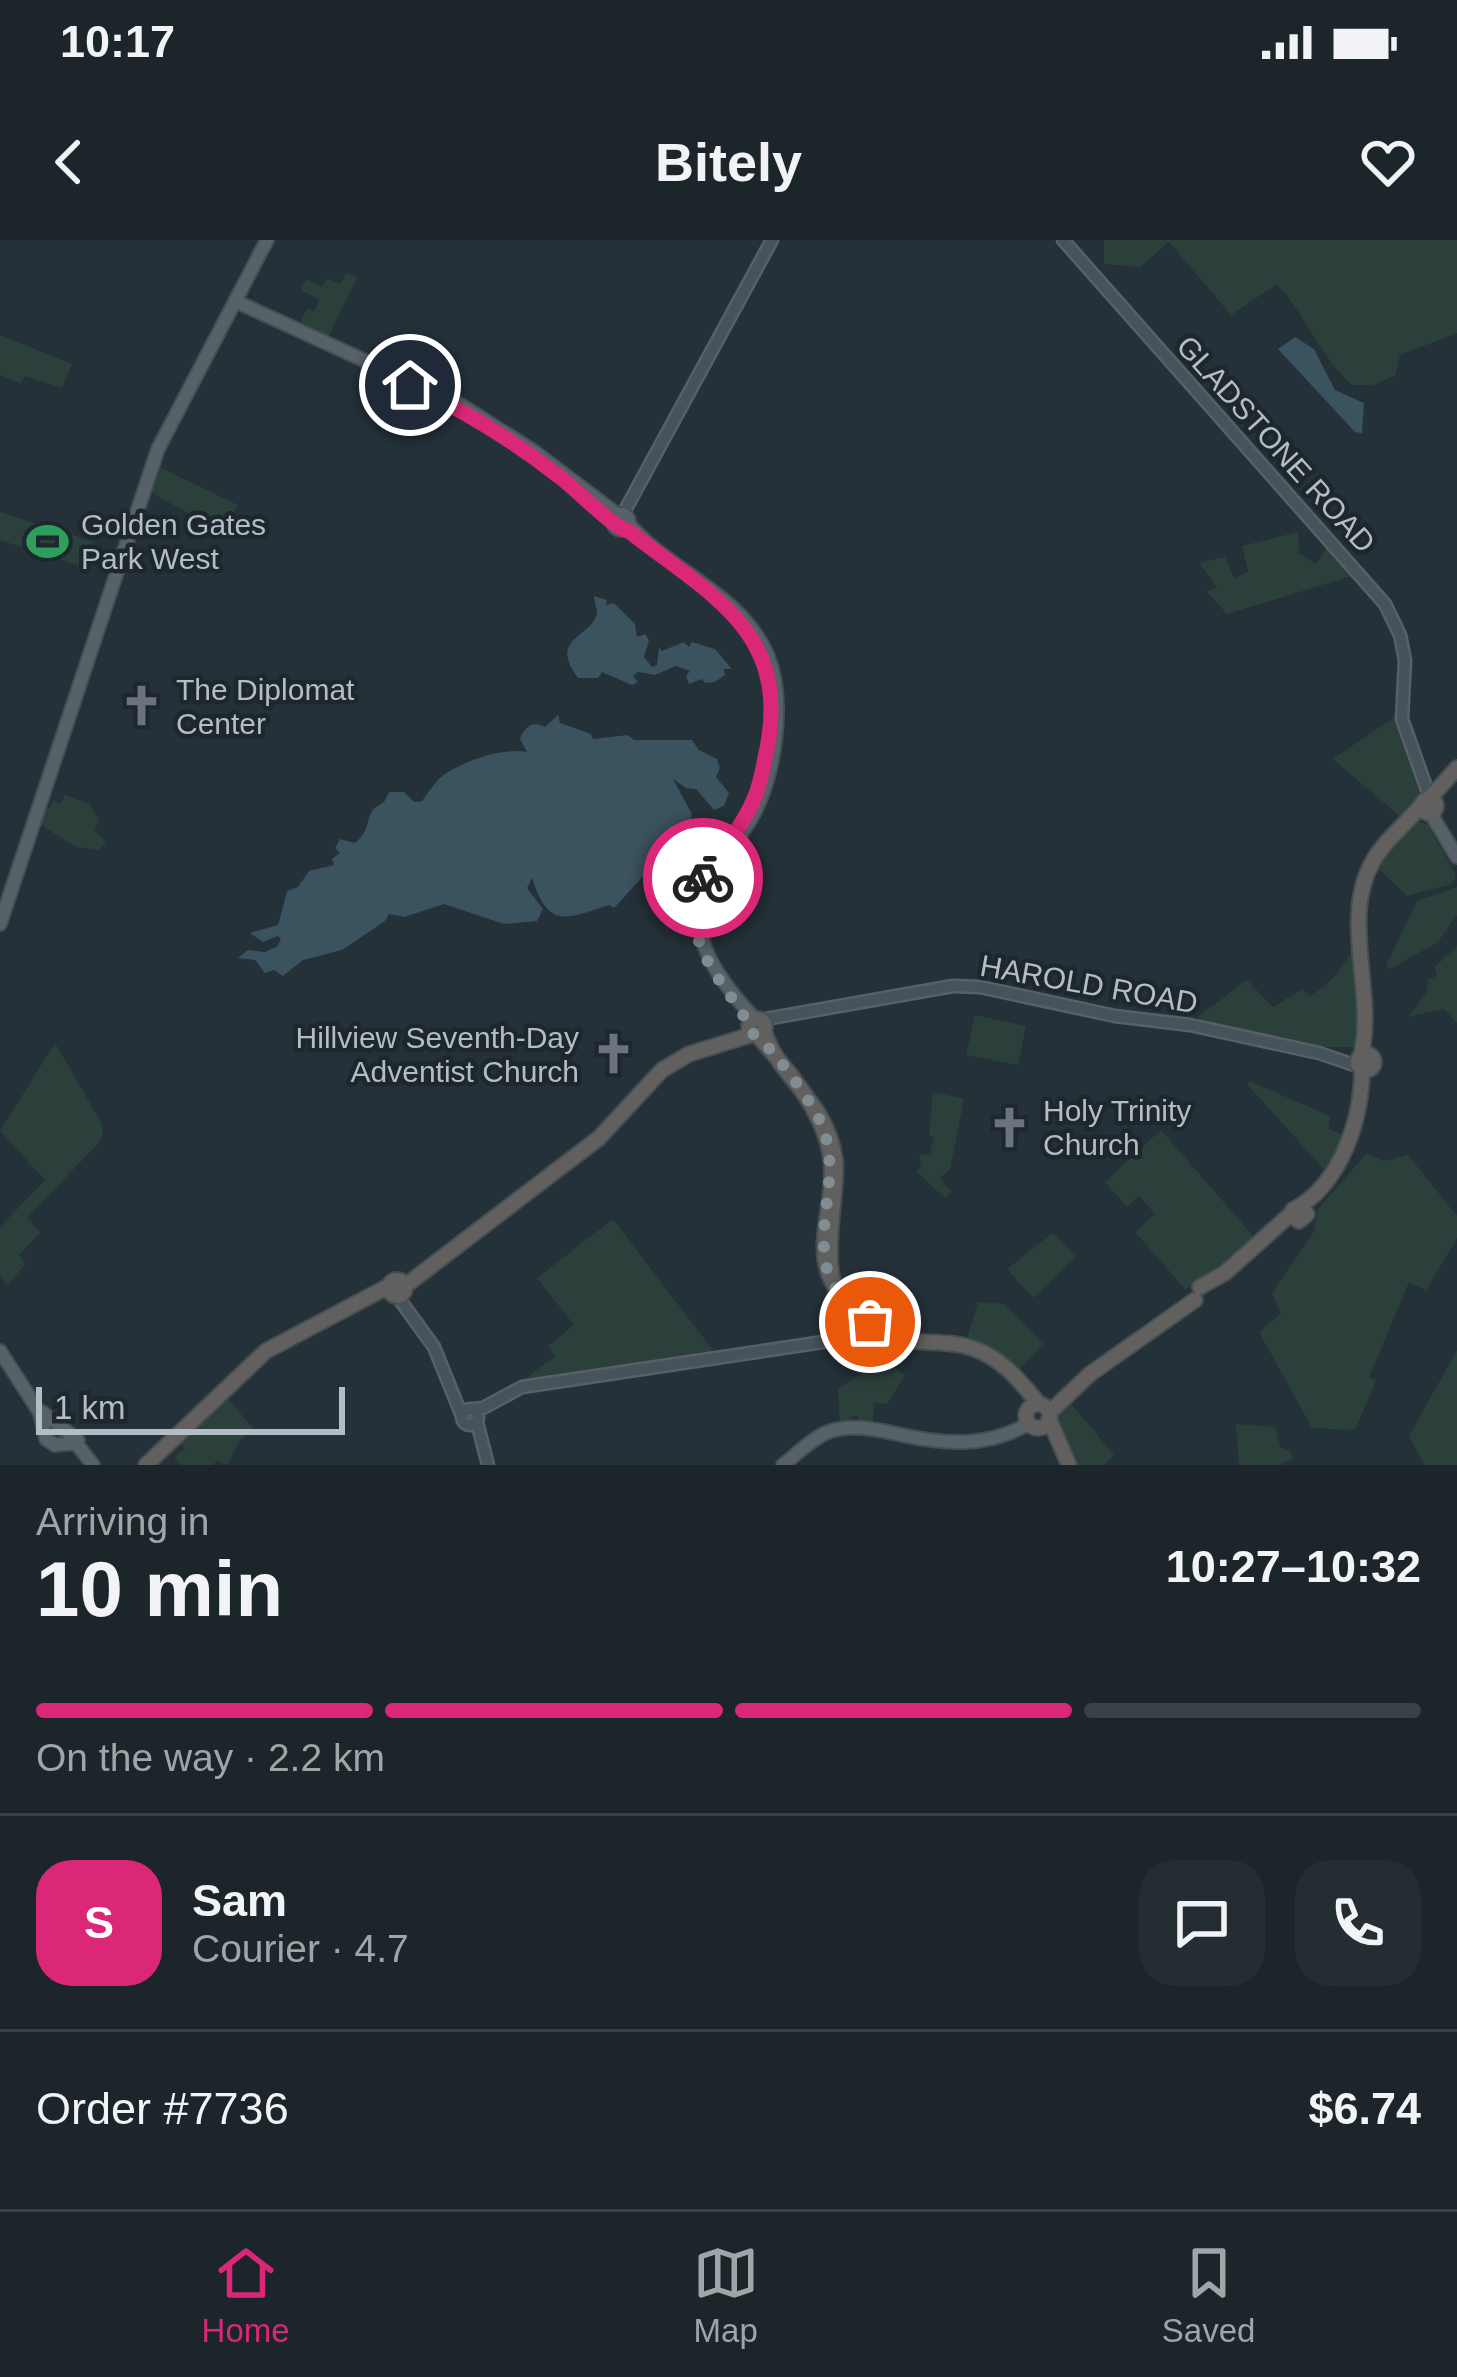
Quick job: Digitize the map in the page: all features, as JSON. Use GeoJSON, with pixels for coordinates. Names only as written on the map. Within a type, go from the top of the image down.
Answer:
{"type":"FeatureCollection","features":[{"type":"Feature","properties":{"kind":"highway"},"geometry":{"type":"LineString","coordinates":[[1362,1059],[1360,914],[1366,875],[1386,842],[1457,772]]}},
{"type":"Feature","properties":{"kind":"highway"},"geometry":{"type":"LineString","coordinates":[[1041,1413],[1299,1213],[1341,1159],[1355,1116],[1362,1059],[1365,892],[1387,848],[1430,800]]}},
{"type":"Feature","properties":{"kind":"highway"},"geometry":{"type":"LineString","coordinates":[[148,1465],[244,1369],[278,1344],[398,1289],[585,1149],[662,1070],[757,1027],[815,1106],[830,1136],[836,1176],[829,1257],[835,1282],[860,1323],[895,1342],[957,1348],[983,1357],[1024,1390],[1041,1413]]}},
{"type":"Feature","properties":{"kind":"highway"},"geometry":{"type":"LineString","coordinates":[[148,1465],[270,1353],[353,1307],[398,1289]]}},
{"type":"Feature","properties":{"kind":"highway"},"geometry":{"type":"LineString","coordinates":[[860,1323],[898,1339],[968,1346],[994,1358],[1024,1384],[1070,1465]]}},
{"type":"Feature","properties":{"kind":"main road"},"geometry":{"type":"LineString","coordinates":[[0,924],[159,447],[268,240]]}},
{"type":"Feature","properties":{"kind":"main road"},"geometry":{"type":"LineString","coordinates":[[623,518],[772,240]]}},
{"type":"Feature","properties":{"kind":"main road","name":"GLADSTONE ROAD"},"geometry":{"type":"LineString","coordinates":[[1063,240],[1385,604],[1403,648],[1404,716],[1430,800]]}},
{"type":"Feature","properties":{"kind":"main road"},"geometry":{"type":"LineString","coordinates":[[236,304],[461,405],[532,451],[623,518],[733,613],[754,640],[768,672],[772,715],[756,796],[703,877],[693,918],[705,961],[757,1027]]}},
{"type":"Feature","properties":{"kind":"main road"},"geometry":{"type":"LineString","coordinates":[[1430,800],[1457,847]]}},
{"type":"Feature","properties":{"kind":"main road"},"geometry":{"type":"LineString","coordinates":[[1430,800],[1457,856]]}},
{"type":"Feature","properties":{"kind":"main road","name":"HAROLD ROAD"},"geometry":{"type":"LineString","coordinates":[[757,1027],[780,1018],[952,986],[980,987],[1362,1059]]}},
{"type":"Feature","properties":{"kind":"main road"},"geometry":{"type":"LineString","coordinates":[[398,1289],[472,1419],[488,1465]]}},
{"type":"Feature","properties":{"kind":"main road"},"geometry":{"type":"LineString","coordinates":[[472,1419],[529,1387],[827,1344],[860,1323]]}},
{"type":"Feature","properties":{"kind":"main road"},"geometry":{"type":"LineString","coordinates":[[253,1353],[278,1344]]}},
{"type":"Feature","properties":{"kind":"main road"},"geometry":{"type":"LineString","coordinates":[[0,1348],[45,1420],[44,1434],[50,1443],[71,1439],[95,1465]]}},
{"type":"Feature","properties":{"kind":"main road"},"geometry":{"type":"LineString","coordinates":[[783,1465],[810,1442],[839,1429],[977,1443],[996,1440],[1041,1413]]}},
{"type":"Feature","properties":{"kind":"green space"},"geometry":{"type":"Polygon","coordinates":[[[1104,240],[1457,240],[1457,333],[1400,355],[1395,376],[1372,385],[1352,385],[1277,284],[1231,315],[1169,242],[1140,267],[1104,264],[1104,240]]]}},
{"type":"Feature","properties":{"kind":"green space"},"geometry":{"type":"Polygon","coordinates":[[[347,273],[357,278],[327,339],[299,325],[307,309],[314,311],[320,300],[301,290],[306,279],[322,287],[327,278],[340,284],[347,273]]]}},
{"type":"Feature","properties":{"kind":"green space"},"geometry":{"type":"Polygon","coordinates":[[[0,335],[72,364],[62,388],[25,376],[21,384],[0,375],[0,335]]]}},
{"type":"Feature","properties":{"kind":"green space"},"geometry":{"type":"Polygon","coordinates":[[[159,467],[238,505],[222,533],[149,491],[159,467]]]}},
{"type":"Feature","properties":{"kind":"green space","name":"Golden Gates Park West"},"geometry":{"type":"Polygon","coordinates":[[[0,512],[94,542],[86,568],[0,540],[0,512]]]}},
{"type":"Feature","properties":{"kind":"green space"},"geometry":{"type":"Polygon","coordinates":[[[1298,532],[1299,553],[1316,564],[1329,544],[1355,575],[1227,614],[1206,591],[1217,588],[1199,563],[1225,557],[1234,579],[1248,571],[1242,546],[1298,532]]]}},
{"type":"Feature","properties":{"kind":"green space"},"geometry":{"type":"Polygon","coordinates":[[[1399,714],[1407,755],[1427,794],[1403,819],[1333,759],[1399,714]]]}},
{"type":"Feature","properties":{"kind":"green space"},"geometry":{"type":"Polygon","coordinates":[[[65,795],[90,804],[99,821],[94,830],[106,843],[99,850],[76,847],[38,823],[43,806],[61,803],[65,795]]]}},
{"type":"Feature","properties":{"kind":"green space"},"geometry":{"type":"Polygon","coordinates":[[[1419,822],[1427,824],[1456,875],[1452,884],[1407,896],[1378,868],[1419,822]]]}},
{"type":"Feature","properties":{"kind":"green space"},"geometry":{"type":"Polygon","coordinates":[[[1457,887],[1457,915],[1438,942],[1390,969],[1386,966],[1417,901],[1457,887]]]}},
{"type":"Feature","properties":{"kind":"green space"},"geometry":{"type":"Polygon","coordinates":[[[1457,946],[1457,1023],[1444,1009],[1408,1017],[1427,991],[1428,979],[1437,976],[1435,967],[1457,946]]]}},
{"type":"Feature","properties":{"kind":"green space"},"geometry":{"type":"Polygon","coordinates":[[[1353,952],[1358,1043],[1354,1047],[1313,1047],[1200,1022],[1198,1017],[1247,980],[1273,1007],[1302,989],[1310,997],[1353,952]]]}},
{"type":"Feature","properties":{"kind":"green space"},"geometry":{"type":"Polygon","coordinates":[[[975,1015],[1026,1026],[1018,1065],[966,1055],[975,1015]]]}},
{"type":"Feature","properties":{"kind":"green space"},"geometry":{"type":"Polygon","coordinates":[[[55,1043],[102,1124],[103,1134],[27,1217],[40,1233],[19,1255],[26,1264],[7,1285],[0,1276],[0,1227],[45,1180],[0,1131],[55,1043]]]}},
{"type":"Feature","properties":{"kind":"green space"},"geometry":{"type":"Polygon","coordinates":[[[1249,1081],[1330,1116],[1328,1129],[1345,1136],[1327,1173],[1248,1085],[1249,1081]]]}},
{"type":"Feature","properties":{"kind":"green space"},"geometry":{"type":"Polygon","coordinates":[[[933,1092],[964,1099],[950,1169],[940,1178],[952,1192],[945,1198],[917,1172],[919,1155],[930,1154],[934,1137],[929,1135],[933,1092]]]}},
{"type":"Feature","properties":{"kind":"green space"},"geometry":{"type":"Polygon","coordinates":[[[1161,1130],[1255,1238],[1185,1289],[1135,1232],[1155,1214],[1139,1196],[1127,1207],[1105,1182],[1161,1130]]]}},
{"type":"Feature","properties":{"kind":"green space"},"geometry":{"type":"Polygon","coordinates":[[[1366,1154],[1384,1161],[1408,1155],[1457,1216],[1457,1238],[1426,1290],[1409,1282],[1369,1377],[1376,1381],[1355,1430],[1312,1428],[1259,1332],[1281,1314],[1272,1293],[1315,1230],[1317,1210],[1366,1154]]]}},
{"type":"Feature","properties":{"kind":"green space"},"geometry":{"type":"Polygon","coordinates":[[[613,1219],[715,1353],[517,1385],[555,1356],[548,1346],[574,1325],[537,1278],[613,1219]]]}},
{"type":"Feature","properties":{"kind":"green space"},"geometry":{"type":"Polygon","coordinates":[[[1053,1233],[1076,1257],[1033,1298],[1007,1269],[1053,1233]]]}},
{"type":"Feature","properties":{"kind":"green space"},"geometry":{"type":"Polygon","coordinates":[[[978,1302],[1005,1304],[1043,1344],[1019,1369],[993,1349],[967,1339],[978,1302]]]}},
{"type":"Feature","properties":{"kind":"green space"},"geometry":{"type":"Polygon","coordinates":[[[1457,1350],[1457,1465],[1424,1465],[1409,1436],[1457,1350]]]}},
{"type":"Feature","properties":{"kind":"green space"},"geometry":{"type":"Polygon","coordinates":[[[883,1359],[905,1375],[887,1404],[874,1402],[873,1426],[859,1426],[858,1416],[852,1416],[849,1426],[840,1426],[838,1389],[883,1359]]]}},
{"type":"Feature","properties":{"kind":"green space"},"geometry":{"type":"Polygon","coordinates":[[[226,1397],[253,1428],[237,1444],[228,1465],[217,1461],[181,1465],[174,1457],[185,1449],[180,1443],[226,1397]]]}},
{"type":"Feature","properties":{"kind":"green space"},"geometry":{"type":"Polygon","coordinates":[[[1068,1400],[1114,1455],[1104,1465],[1074,1465],[1057,1422],[1068,1400]]]}},
{"type":"Feature","properties":{"kind":"green space"},"geometry":{"type":"Polygon","coordinates":[[[1236,1424],[1275,1427],[1280,1447],[1291,1452],[1293,1460],[1283,1465],[1239,1465],[1236,1424]]]}},
{"type":"Feature","properties":{"kind":"water"},"geometry":{"type":"Polygon","coordinates":[[[1295,337],[1314,349],[1335,390],[1364,403],[1362,433],[1355,432],[1278,349],[1295,337]]]}},
{"type":"Feature","properties":{"kind":"water"},"geometry":{"type":"Polygon","coordinates":[[[594,596],[607,600],[606,605],[614,603],[635,624],[637,637],[645,634],[649,640],[644,657],[652,667],[657,665],[659,647],[662,651],[684,642],[689,647],[692,642],[715,649],[732,669],[724,669],[725,675],[715,682],[702,679],[689,684],[686,676],[690,671],[676,666],[655,675],[638,672],[633,676],[638,682],[632,685],[602,672],[598,678],[578,678],[567,654],[574,639],[594,621],[594,596]]]}},
{"type":"Feature","properties":{"kind":"water"},"geometry":{"type":"Polygon","coordinates":[[[558,715],[560,723],[591,734],[593,739],[628,735],[634,740],[692,740],[699,750],[717,759],[716,777],[729,793],[724,806],[714,810],[696,789],[673,779],[692,814],[688,836],[668,843],[614,908],[609,905],[561,916],[545,906],[532,878],[527,888],[543,909],[537,921],[504,924],[444,904],[404,917],[389,914],[342,950],[303,960],[283,976],[274,970],[265,973],[255,960],[238,958],[248,950],[265,952],[278,946],[281,938],[277,936],[263,942],[250,933],[278,925],[287,891],[298,887],[309,871],[334,865],[340,839],[355,843],[360,839],[373,809],[389,792],[404,792],[414,802],[422,801],[439,779],[457,767],[493,754],[527,752],[520,739],[524,731],[533,725],[545,727],[558,715]]]}},
{"type":"Feature","properties":{"kind":"way so far"},"geometry":{"type":"LineString","coordinates":[[703,878],[693,918],[699,948],[751,1032],[811,1104],[823,1127],[832,1172],[826,1268],[854,1327],[864,1330],[870,1322]]}},
{"type":"Feature","properties":{"kind":"place","name":"Golden Gates Park West"},"geometry":{"type":"Point","coordinates":[47,541]}},
{"type":"Feature","properties":{"kind":"place","name":"The Diplomat Center"},"geometry":{"type":"Point","coordinates":[142,706]}},
{"type":"Feature","properties":{"kind":"place","name":"Hillview Seventh-Day Adventist Church"},"geometry":{"type":"Point","coordinates":[613,1054]}},
{"type":"Feature","properties":{"kind":"place","name":"Holy Trinity Church"},"geometry":{"type":"Point","coordinates":[1009,1127]}},
{"type":"Feature","properties":{"kind":"route"},"geometry":{"type":"LineString","coordinates":[[410,385],[520,447],[607,514],[615,527],[630,532],[725,606],[754,640],[772,694],[761,777],[747,814],[703,878]]}}]}
